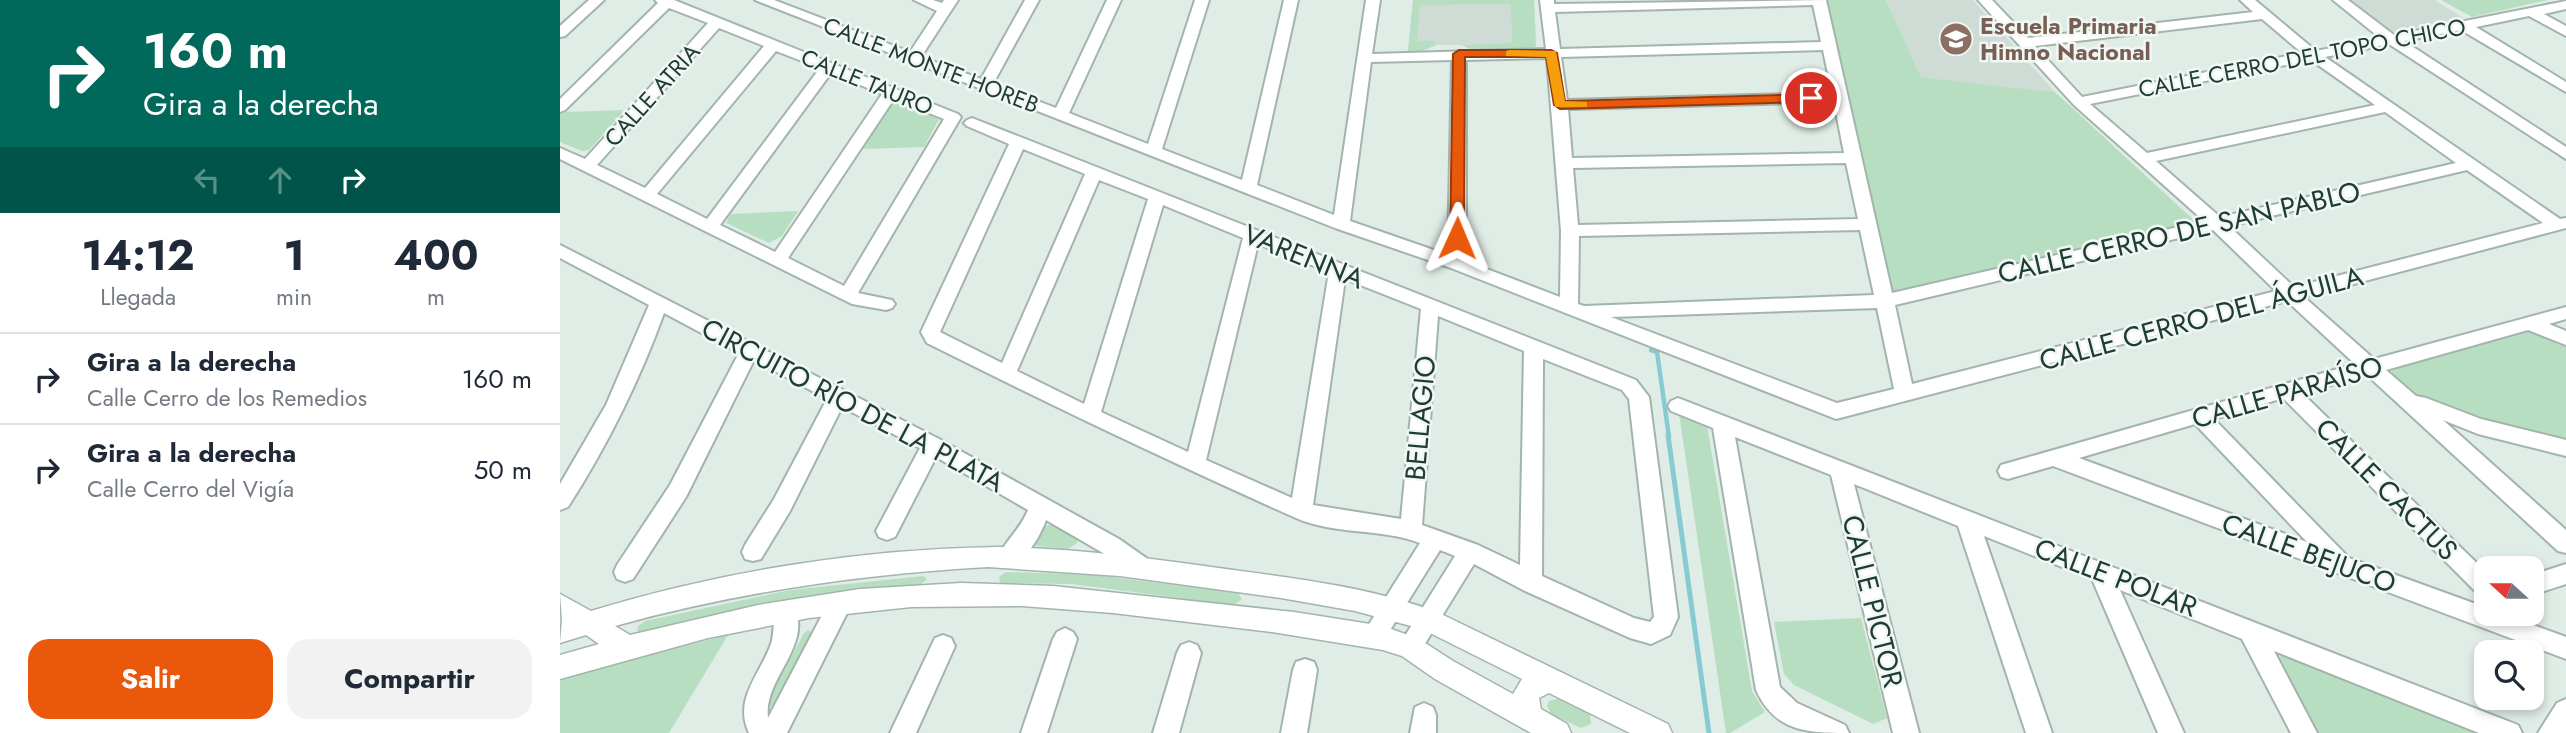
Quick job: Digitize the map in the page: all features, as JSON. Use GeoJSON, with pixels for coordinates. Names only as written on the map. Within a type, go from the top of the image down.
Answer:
{"type":"FeatureCollection","features":[{"type":"Feature","properties":{"kind":"street"},"geometry":{"type":"LineString","coordinates":[[560,33],[597,0]]}},
{"type":"Feature","properties":{"kind":"street","name":"CALLE MONTE HOREB"},"geometry":{"type":"LineString","coordinates":[[762,0],[1061,115]]}},
{"type":"Feature","properties":{"kind":"street"},"geometry":{"type":"LineString","coordinates":[[914,57],[948,4],[921,0]]}},
{"type":"Feature","properties":{"kind":"street"},"geometry":{"type":"LineString","coordinates":[[985,85],[1031,0]]}},
{"type":"Feature","properties":{"kind":"street"},"geometry":{"type":"LineString","coordinates":[[1114,0],[1061,115],[1836,411]]}},
{"type":"Feature","properties":{"kind":"street"},"geometry":{"type":"LineString","coordinates":[[1154,151],[1202,0]]}},
{"type":"Feature","properties":{"kind":"street"},"geometry":{"type":"LineString","coordinates":[[1248,188],[1291,0]]}},
{"type":"Feature","properties":{"kind":"street"},"geometry":{"type":"LineString","coordinates":[[1342,224],[1373,0]]}},
{"type":"Feature","properties":{"kind":"street"},"geometry":{"type":"LineString","coordinates":[[1985,0],[2079,102],[2217,223],[2291,295],[2566,544]]}},
{"type":"Feature","properties":{"kind":"street"},"geometry":{"type":"LineString","coordinates":[[2247,0],[2314,56],[2562,225]]}},
{"type":"Feature","properties":{"kind":"street"},"geometry":{"type":"LineString","coordinates":[[2340,0],[2392,40],[2566,154]]}},
{"type":"Feature","properties":{"kind":"street","name":"CALLE TAURO"},"geometry":{"type":"LineString","coordinates":[[560,107],[664,1],[953,118],[848,295]]}},
{"type":"Feature","properties":{"kind":"street"},"geometry":{"type":"LineString","coordinates":[[1574,310],[1560,105],[1551,53],[1547,4],[1820,1],[1905,395]]}},
{"type":"Feature","properties":{"kind":"street","name":"CALLE CERRO DEL TOPO CHICO"},"geometry":{"type":"LineString","coordinates":[[2079,102],[2566,5]]}},
{"type":"Feature","properties":{"kind":"street"},"geometry":{"type":"LineString","coordinates":[[2531,12],[2566,32]]}},
{"type":"Feature","properties":{"kind":"street"},"geometry":{"type":"LineString","coordinates":[[2024,43],[2265,15]]}},
{"type":"Feature","properties":{"kind":"street","name":"CALLE ATRIA"},"geometry":{"type":"LineString","coordinates":[[587,167],[717,22]]}},
{"type":"Feature","properties":{"kind":"street"},"geometry":{"type":"LineString","coordinates":[[2464,26],[2566,88]]}},
{"type":"Feature","properties":{"kind":"street"},"geometry":{"type":"LineString","coordinates":[[647,196],[772,45]]}},
{"type":"Feature","properties":{"kind":"street"},"geometry":{"type":"LineString","coordinates":[[1365,58],[1828,46]]}},
{"type":"Feature","properties":{"kind":"street"},"geometry":{"type":"LineString","coordinates":[[1457,264],[1459,54]]}},
{"type":"Feature","properties":{"kind":"street"},"geometry":{"type":"LineString","coordinates":[[710,227],[828,67]]}},
{"type":"Feature","properties":{"kind":"street"},"geometry":{"type":"LineString","coordinates":[[778,260],[891,92]]}},
{"type":"Feature","properties":{"kind":"street"},"geometry":{"type":"LineString","coordinates":[[1560,105],[1839,97]]}},
{"type":"Feature","properties":{"kind":"street"},"geometry":{"type":"LineString","coordinates":[[2143,159],[2388,107]]}},
{"type":"Feature","properties":{"kind":"street","name":"VARENNA"},"geometry":{"type":"LineString","coordinates":[[972,123],[1636,390],[1641,411],[1665,623],[1657,632],[1643,633],[1531,583]]}},
{"type":"Feature","properties":{"kind":"street"},"geometry":{"type":"LineString","coordinates":[[1018,142],[930,332],[934,338],[1090,416],[1301,511],[1322,517],[1410,530],[1470,552],[1531,583],[1534,348]]}},
{"type":"Feature","properties":{"kind":"street"},"geometry":{"type":"LineString","coordinates":[[560,153],[848,295],[866,302],[886,304]]}},
{"type":"Feature","properties":{"kind":"street"},"geometry":{"type":"LineString","coordinates":[[1564,163],[1853,158]]}},
{"type":"Feature","properties":{"kind":"street","name":"CALLE CERRO DE SAN PABLO"},"geometry":{"type":"LineString","coordinates":[[1574,310],[1886,301],[2472,164]]}},
{"type":"Feature","properties":{"kind":"street"},"geometry":{"type":"LineString","coordinates":[[1007,373],[1094,172]]}},
{"type":"Feature","properties":{"kind":"street"},"geometry":{"type":"LineString","coordinates":[[1090,416],[1157,197]]}},
{"type":"Feature","properties":{"kind":"street"},"geometry":{"type":"LineString","coordinates":[[1570,231],[1868,224]]}},
{"type":"Feature","properties":{"kind":"street","name":"CALLE CERRO DEL ÁGUILA"},"geometry":{"type":"LineString","coordinates":[[1836,411],[2562,225]]}},
{"type":"Feature","properties":{"kind":"street"},"geometry":{"type":"LineString","coordinates":[[1195,464],[1252,235]]}},
{"type":"Feature","properties":{"kind":"street","name":"CIRCUITO RÍO DE LA PLATA"},"geometry":{"type":"LineString","coordinates":[[560,251],[837,398],[932,445],[1141,567]]}},
{"type":"Feature","properties":{"kind":"street"},"geometry":{"type":"LineString","coordinates":[[1301,511],[1338,270]]}},
{"type":"Feature","properties":{"kind":"street"},"geometry":{"type":"LineString","coordinates":[[560,501],[613,411],[639,358],[659,302]]}},
{"type":"Feature","properties":{"kind":"street","name":"BELLAGIO"},"geometry":{"type":"LineString","coordinates":[[1410,530],[1430,306]]}},
{"type":"Feature","properties":{"kind":"street","name":"CALLE PARAÍSO"},"geometry":{"type":"LineString","coordinates":[[2008,471],[2566,313]]}},
{"type":"Feature","properties":{"kind":"street"},"geometry":{"type":"LineString","coordinates":[[2528,323],[2566,338]]}},
{"type":"Feature","properties":{"kind":"street"},"geometry":{"type":"LineString","coordinates":[[625,572],[678,491],[749,351]]}},
{"type":"Feature","properties":{"kind":"street","name":"CALLE CACTUS"},"geometry":{"type":"LineString","coordinates":[[2287,390],[2474,575]]}},
{"type":"Feature","properties":{"kind":"street"},"geometry":{"type":"LineString","coordinates":[[2405,397],[2478,426],[2566,448]]}},
{"type":"Feature","properties":{"kind":"street"},"geometry":{"type":"LineString","coordinates":[[753,552],[782,505],[837,398]]}},
{"type":"Feature","properties":{"kind":"street","name":"CALLE POLAR"},"geometry":{"type":"LineString","coordinates":[[1678,406],[2509,733]]}},
{"type":"Feature","properties":{"kind":"street"},"geometry":{"type":"LineString","coordinates":[[2200,417],[2345,567]]}},
{"type":"Feature","properties":{"kind":"street"},"geometry":{"type":"LineString","coordinates":[[1722,423],[1766,682],[1775,701],[1801,727],[1834,733]]}},
{"type":"Feature","properties":{"kind":"street"},"geometry":{"type":"LineString","coordinates":[[887,531],[932,445]]}},
{"type":"Feature","properties":{"kind":"street","name":"CALLE BEJUCO"},"geometry":{"type":"LineString","coordinates":[[2052,457],[2566,649]]}},
{"type":"Feature","properties":{"kind":"street","name":"CALLE PICTOR"},"geometry":{"type":"LineString","coordinates":[[1840,470],[1906,733]]}},
{"type":"Feature","properties":{"kind":"street"},"geometry":{"type":"LineString","coordinates":[[1009,557],[1033,525],[1040,506]]}},
{"type":"Feature","properties":{"kind":"street"},"geometry":{"type":"LineString","coordinates":[[1967,519],[2039,733]]}},
{"type":"Feature","properties":{"kind":"street"},"geometry":{"type":"LineString","coordinates":[[1374,636],[1434,540]]}},
{"type":"Feature","properties":{"kind":"street"},"geometry":{"type":"LineString","coordinates":[[1410,647],[1470,552]]}},
{"type":"Feature","properties":{"kind":"street"},"geometry":{"type":"LineString","coordinates":[[560,632],[587,623],[791,577],[867,566],[1009,557],[1141,567],[1392,608],[1428,620],[1551,680],[1623,725],[1658,733]]}},
{"type":"Feature","properties":{"kind":"street"},"geometry":{"type":"LineString","coordinates":[[960,594],[970,558]]}},
{"type":"Feature","properties":{"kind":"street"},"geometry":{"type":"LineString","coordinates":[[2100,572],[2171,733]]}},
{"type":"Feature","properties":{"kind":"street"},"geometry":{"type":"LineString","coordinates":[[2544,581],[2566,573]]}},
{"type":"Feature","properties":{"kind":"street"},"geometry":{"type":"LineString","coordinates":[[1244,618],[1259,611],[1265,602],[1266,594],[1258,584]]}},
{"type":"Feature","properties":{"kind":"street"},"geometry":{"type":"LineString","coordinates":[[560,667],[626,647],[786,613],[839,605],[960,594],[1103,600],[1374,636],[1410,647],[1444,670],[1556,733]]}},
{"type":"Feature","properties":{"kind":"street"},"geometry":{"type":"LineString","coordinates":[[2459,608],[2474,603]]}},
{"type":"Feature","properties":{"kind":"street"},"geometry":{"type":"LineString","coordinates":[[560,605],[626,647]]}},
{"type":"Feature","properties":{"kind":"street"},"geometry":{"type":"LineString","coordinates":[[774,733],[839,605]]}},
{"type":"Feature","properties":{"kind":"street"},"geometry":{"type":"LineString","coordinates":[[762,733],[757,727],[755,707],[783,644],[787,627],[786,613]]}},
{"type":"Feature","properties":{"kind":"street"},"geometry":{"type":"LineString","coordinates":[[2250,630],[2304,733]]}},
{"type":"Feature","properties":{"kind":"street"},"geometry":{"type":"LineString","coordinates":[[1034,733],[1065,639]]}},
{"type":"Feature","properties":{"kind":"street"},"geometry":{"type":"LineString","coordinates":[[903,733],[943,646]]}},
{"type":"Feature","properties":{"kind":"street"},"geometry":{"type":"LineString","coordinates":[[1166,733],[1188,653]]}},
{"type":"Feature","properties":{"kind":"street"},"geometry":{"type":"LineString","coordinates":[[1294,733],[1305,670]]}},
{"type":"Feature","properties":{"kind":"street"},"geometry":{"type":"LineString","coordinates":[[1531,719],[1524,702],[1525,697],[1534,685],[1551,680]]}},
{"type":"Feature","properties":{"kind":"street"},"geometry":{"type":"LineString","coordinates":[[2551,733],[2566,711]]}},
{"type":"Feature","properties":{"kind":"shaded area"},"geometry":{"type":"Polygon","coordinates":[[[1413,0],[1534,0],[1536,46],[1472,50],[1462,45],[1436,45],[1422,51],[1408,51],[1413,0]]]}},
{"type":"Feature","properties":{"kind":"shaded area","name":"Escuela Primaria Himno Nacional"},"geometry":{"type":"Polygon","coordinates":[[[1886,0],[1973,0],[2055,92],[1921,77],[1886,0]]]}},
{"type":"Feature","properties":{"kind":"shaded area"},"geometry":{"type":"Polygon","coordinates":[[[2343,0],[2435,0],[2463,18],[2388,33],[2343,0]]]}},
{"type":"Feature","properties":{"kind":"green space"},"geometry":{"type":"Polygon","coordinates":[[[1413,0],[1534,0],[1536,46],[1472,50],[1462,45],[1512,43],[1511,4],[1420,5],[1417,41],[1434,41],[1436,45],[1422,51],[1408,51],[1413,0]]]}},
{"type":"Feature","properties":{"kind":"green space"},"geometry":{"type":"Polygon","coordinates":[[[1822,0],[1886,0],[1921,77],[2055,92],[2198,224],[1885,296],[1852,153],[1822,0]]]}},
{"type":"Feature","properties":{"kind":"green space"},"geometry":{"type":"Polygon","coordinates":[[[2441,0],[2548,0],[2472,17],[2441,0]]]}},
{"type":"Feature","properties":{"kind":"green space"},"geometry":{"type":"Polygon","coordinates":[[[902,103],[939,119],[924,147],[863,149],[888,108],[902,103]]]}},
{"type":"Feature","properties":{"kind":"green space"},"geometry":{"type":"Polygon","coordinates":[[[625,110],[589,150],[582,151],[560,142],[560,114],[625,110]]]}},
{"type":"Feature","properties":{"kind":"green space"},"geometry":{"type":"Polygon","coordinates":[[[798,211],[782,236],[769,243],[726,223],[731,214],[798,211]]]}},
{"type":"Feature","properties":{"kind":"green space"},"geometry":{"type":"Polygon","coordinates":[[[2532,331],[2566,343],[2566,441],[2444,408],[2420,398],[2402,386],[2391,374],[2393,369],[2532,331]]]}},
{"type":"Feature","properties":{"kind":"green space"},"geometry":{"type":"Polygon","coordinates":[[[1679,413],[1707,425],[1752,691],[1765,712],[1730,733],[1726,733],[1679,413]]]}},
{"type":"Feature","properties":{"kind":"green space"},"geometry":{"type":"Polygon","coordinates":[[[1056,525],[1077,537],[1077,543],[1068,549],[1037,546],[1035,541],[1042,528],[1056,525]]]}},
{"type":"Feature","properties":{"kind":"green space"},"geometry":{"type":"Polygon","coordinates":[[[1006,572],[1095,575],[1238,593],[1242,599],[1234,605],[1071,584],[1000,583],[999,577],[1006,572]]]}},
{"type":"Feature","properties":{"kind":"green space"},"geometry":{"type":"Polygon","coordinates":[[[923,576],[927,579],[919,586],[755,607],[637,631],[638,626],[645,621],[790,590],[923,576]]]}},
{"type":"Feature","properties":{"kind":"green space"},"geometry":{"type":"Polygon","coordinates":[[[1861,618],[1887,718],[1873,724],[1794,685],[1784,674],[1774,622],[1861,618]]]}},
{"type":"Feature","properties":{"kind":"green space"},"geometry":{"type":"Polygon","coordinates":[[[808,630],[812,633],[773,705],[768,708],[765,705],[808,630]]]}},
{"type":"Feature","properties":{"kind":"green space"},"geometry":{"type":"Polygon","coordinates":[[[728,635],[669,733],[560,733],[560,678],[728,635]]]}},
{"type":"Feature","properties":{"kind":"green space"},"geometry":{"type":"Polygon","coordinates":[[[2284,653],[2484,733],[2315,733],[2277,660],[2284,653]]]}},
{"type":"Feature","properties":{"kind":"green space"},"geometry":{"type":"Polygon","coordinates":[[[1561,698],[1590,713],[1591,724],[1581,728],[1551,714],[1547,706],[1549,701],[1561,698]]]}},
{"type":"Feature","properties":{"kind":"waterway"},"geometry":{"type":"LineString","coordinates":[[1651,350],[1657,352],[1669,437]]}},
{"type":"Feature","properties":{"kind":"waterway"},"geometry":{"type":"LineString","coordinates":[[1668,435],[1709,733]]}},
{"type":"Feature","properties":{"kind":"slow traffic"},"geometry":{"type":"LineString","coordinates":[[1510,54],[1551,53],[1560,105],[1583,104]]}},
{"type":"Feature","properties":{"kind":"place","name":"Escuela Primaria Himno Nacional"},"geometry":{"type":"Point","coordinates":[1956,39]}},
{"type":"Feature","properties":{"kind":"route"},"geometry":{"type":"LineString","coordinates":[[1457,238],[1459,54],[1551,53],[1560,105],[1811,98]]}}]}
